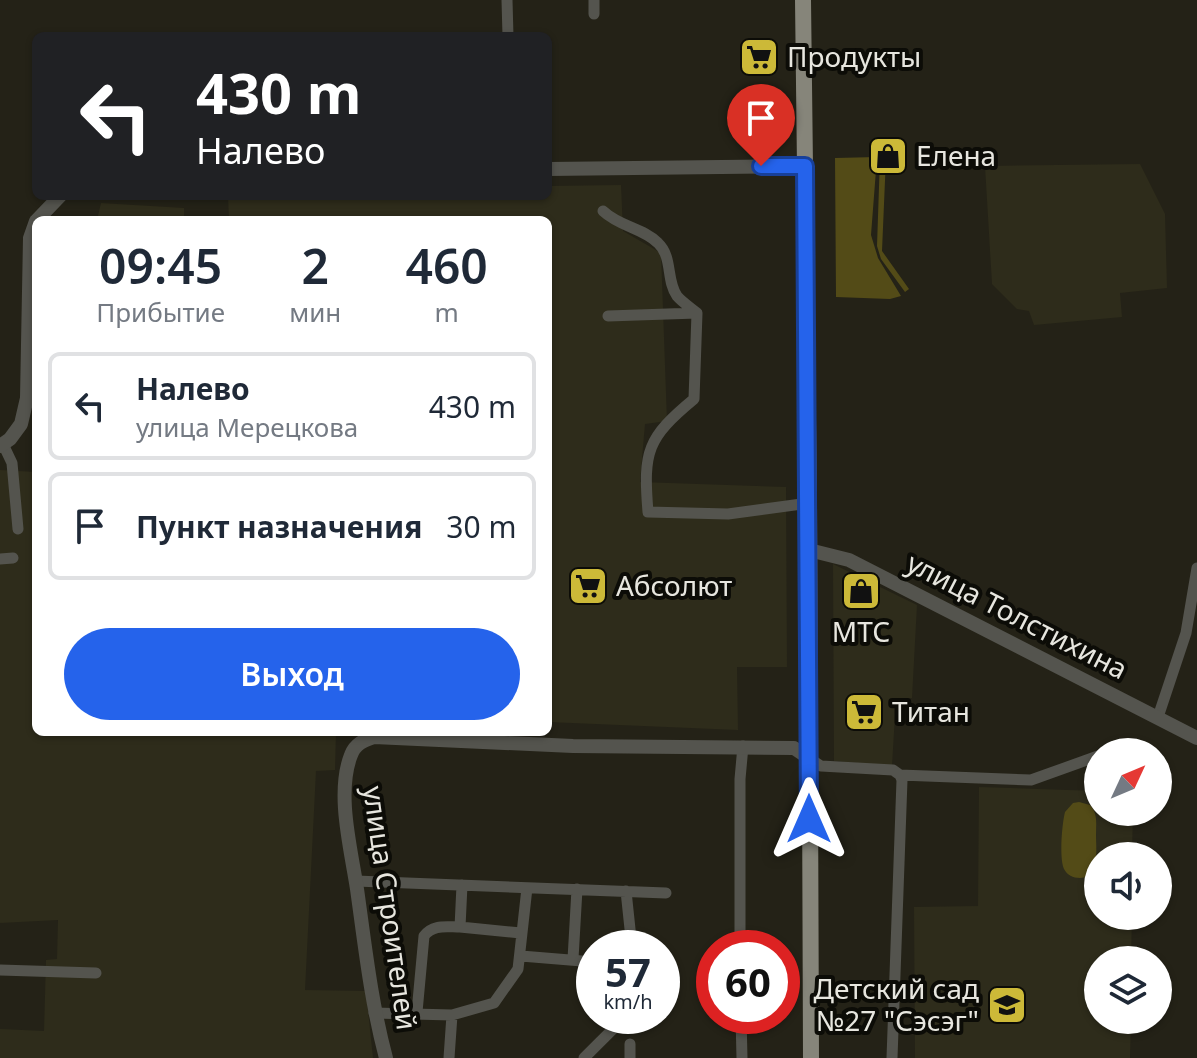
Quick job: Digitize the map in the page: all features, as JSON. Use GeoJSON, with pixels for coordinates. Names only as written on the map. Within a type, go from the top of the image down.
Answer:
{"type":"FeatureCollection","features":[{"type":"Feature","properties":{"kind":"main road"},"geometry":{"type":"LineString","coordinates":[[804,2],[811,1058]]}},
{"type":"Feature","properties":{"kind":"street"},"geometry":{"type":"LineString","coordinates":[[507,0],[508,32]]}},
{"type":"Feature","properties":{"kind":"street"},"geometry":{"type":"LineString","coordinates":[[594,0],[594,14]]}},
{"type":"Feature","properties":{"kind":"street"},"geometry":{"type":"LineString","coordinates":[[552,169],[805,166]]}},
{"type":"Feature","properties":{"kind":"street"},"geometry":{"type":"LineString","coordinates":[[41,216],[56,200]]}},
{"type":"Feature","properties":{"kind":"street"},"geometry":{"type":"LineString","coordinates":[[603,211],[621,225],[648,235],[660,244],[667,254],[676,295],[697,313]]}},
{"type":"Feature","properties":{"kind":"street"},"geometry":{"type":"LineString","coordinates":[[18,529],[12,463],[2,445],[21,424],[27,398],[32,232]]}},
{"type":"Feature","properties":{"kind":"street"},"geometry":{"type":"LineString","coordinates":[[697,313],[694,399],[653,439],[648,462],[648,512],[728,514],[809,503]]}},
{"type":"Feature","properties":{"kind":"street"},"geometry":{"type":"LineString","coordinates":[[608,316],[697,313]]}},
{"type":"Feature","properties":{"kind":"street","name":"улица Толстихина"},"geometry":{"type":"LineString","coordinates":[[809,550],[849,560],[1197,738]]}},
{"type":"Feature","properties":{"kind":"street"},"geometry":{"type":"LineString","coordinates":[[0,559],[13,558]]}},
{"type":"Feature","properties":{"kind":"street"},"geometry":{"type":"LineString","coordinates":[[1158,717],[1192,632],[1197,568]]}},
{"type":"Feature","properties":{"kind":"street","name":"улица Строителей"},"geometry":{"type":"LineString","coordinates":[[386,1058],[374,1013],[347,824],[346,775],[354,748],[363,741],[374,737],[573,746],[743,746],[794,748],[809,758]]}},
{"type":"Feature","properties":{"kind":"street"},"geometry":{"type":"LineString","coordinates":[[740,930],[740,779],[743,746]]}},
{"type":"Feature","properties":{"kind":"street"},"geometry":{"type":"LineString","coordinates":[[809,758],[821,766],[893,770],[900,775],[1031,780],[1084,762]]}},
{"type":"Feature","properties":{"kind":"street"},"geometry":{"type":"LineString","coordinates":[[892,1058],[902,796],[900,775]]}},
{"type":"Feature","properties":{"kind":"street"},"geometry":{"type":"LineString","coordinates":[[356,881],[666,893]]}},
{"type":"Feature","properties":{"kind":"street"},"geometry":{"type":"LineString","coordinates":[[460,927],[462,885]]}},
{"type":"Feature","properties":{"kind":"street"},"geometry":{"type":"LineString","coordinates":[[374,1013],[452,1015],[494,1003],[518,969],[527,888]]}},
{"type":"Feature","properties":{"kind":"street"},"geometry":{"type":"LineString","coordinates":[[573,959],[577,889]]}},
{"type":"Feature","properties":{"kind":"street"},"geometry":{"type":"LineString","coordinates":[[626,891],[630,930]]}},
{"type":"Feature","properties":{"kind":"street"},"geometry":{"type":"LineString","coordinates":[[417,1012],[424,936],[429,930],[460,927],[521,933]]}},
{"type":"Feature","properties":{"kind":"street"},"geometry":{"type":"LineString","coordinates":[[521,956],[576,959]]}},
{"type":"Feature","properties":{"kind":"street"},"geometry":{"type":"LineString","coordinates":[[0,970],[96,973]]}},
{"type":"Feature","properties":{"kind":"street"},"geometry":{"type":"LineString","coordinates":[[449,1058],[452,1015]]}},
{"type":"Feature","properties":{"kind":"street"},"geometry":{"type":"LineString","coordinates":[[584,1058],[608,1034]]}},
{"type":"Feature","properties":{"kind":"street"},"geometry":{"type":"LineString","coordinates":[[741,1034],[742,1058]]}},
{"type":"Feature","properties":{"kind":"street"},"geometry":{"type":"LineString","coordinates":[[630,1044],[630,1058]]}},
{"type":"Feature","properties":{"kind":"shaded area"},"geometry":{"type":"Polygon","coordinates":[[[877,157],[871,235],[878,258],[901,296],[890,299],[836,297],[835,158],[877,157]]]}},
{"type":"Feature","properties":{"kind":"shaded area"},"geometry":{"type":"Polygon","coordinates":[[[880,157],[886,157],[882,251],[909,289],[905,292],[881,259],[877,246],[880,157]]]}},
{"type":"Feature","properties":{"kind":"shaded area"},"geometry":{"type":"Polygon","coordinates":[[[1140,164],[1165,214],[1167,288],[1120,293],[1122,317],[1034,325],[1029,311],[1017,309],[992,284],[985,166],[1140,164]]]}},
{"type":"Feature","properties":{"kind":"shaded area"},"geometry":{"type":"Polygon","coordinates":[[[621,185],[623,231],[661,253],[667,421],[645,424],[640,482],[786,487],[787,667],[737,667],[738,730],[552,722],[552,216],[229,216],[228,200],[552,200],[552,186],[621,185]]]}},
{"type":"Feature","properties":{"kind":"shaded area"},"geometry":{"type":"Polygon","coordinates":[[[101,203],[184,208],[184,216],[98,216],[101,203]]]}},
{"type":"Feature","properties":{"kind":"shaded area"},"geometry":{"type":"Polygon","coordinates":[[[0,470],[32,472],[32,736],[336,736],[335,770],[316,771],[305,990],[366,991],[373,1058],[0,1058],[0,1029],[44,1031],[46,960],[57,959],[58,920],[0,923],[0,470]]]}},
{"type":"Feature","properties":{"kind":"shaded area"},"geometry":{"type":"Polygon","coordinates":[[[833,564],[917,605],[912,698],[896,698],[892,766],[834,761],[833,564]]]}},
{"type":"Feature","properties":{"kind":"shaded area"},"geometry":{"type":"Polygon","coordinates":[[[979,787],[1084,791],[1084,826],[1133,826],[1132,842],[1084,842],[1084,930],[1132,930],[1131,946],[1084,946],[1084,1034],[1131,1034],[1130,1058],[915,1058],[914,907],[978,906],[979,787]]]}},
{"type":"Feature","properties":{"kind":"shaded area"},"geometry":{"type":"Polygon","coordinates":[[[1073,803],[1084,803],[1084,826],[1096,826],[1096,842],[1084,842],[1084,877],[1080,878],[1070,876],[1062,864],[1065,812],[1073,803]]]}},
{"type":"Feature","properties":{"kind":"place","name":"Продукты"},"geometry":{"type":"Point","coordinates":[759,57]}},
{"type":"Feature","properties":{"kind":"place","name":"Елена"},"geometry":{"type":"Point","coordinates":[888,156]}},
{"type":"Feature","properties":{"kind":"place","name":"Абсолют"},"geometry":{"type":"Point","coordinates":[588,586]}},
{"type":"Feature","properties":{"kind":"place","name":"МТС"},"geometry":{"type":"Point","coordinates":[861,591]}},
{"type":"Feature","properties":{"kind":"place","name":"Титан"},"geometry":{"type":"Point","coordinates":[864,712]}},
{"type":"Feature","properties":{"kind":"place","name":"Детский сад №27 \"Сэсэг\""},"geometry":{"type":"Point","coordinates":[1007,1005]}},
{"type":"Feature","properties":{"kind":"route"},"geometry":{"type":"LineString","coordinates":[[761,166],[805,166],[809,819]]}}]}
